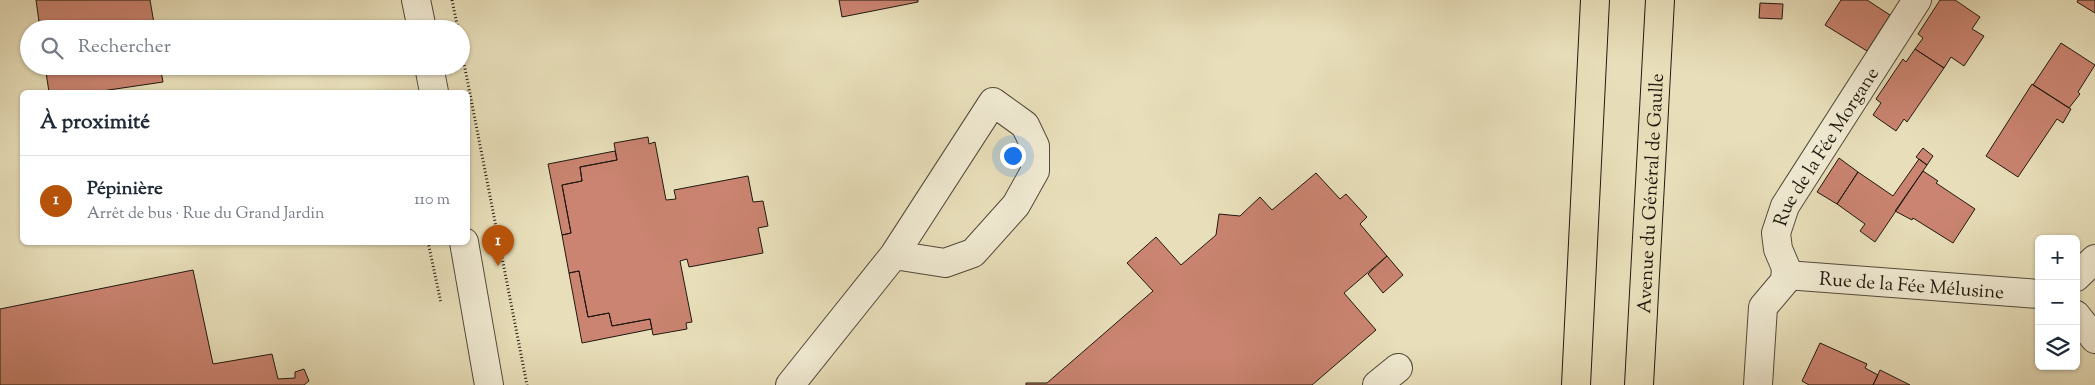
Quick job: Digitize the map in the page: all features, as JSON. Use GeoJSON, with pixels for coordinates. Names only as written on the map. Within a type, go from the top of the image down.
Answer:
{"type":"FeatureCollection","features":[{"type":"Feature","properties":{"kind":"main road"},"geometry":{"type":"LineString","coordinates":[[1576,385],[1595,0]]}},
{"type":"Feature","properties":{"kind":"main road","name":"Avenue du Général de Gaulle"},"geometry":{"type":"LineString","coordinates":[[1639,385],[1660,0]]}},
{"type":"Feature","properties":{"kind":"street"},"geometry":{"type":"LineString","coordinates":[[416,0],[420,20]]}},
{"type":"Feature","properties":{"kind":"street","name":"Rue de la Fée Morgane"},"geometry":{"type":"LineString","coordinates":[[1786,275],[1786,268],[1778,249],[1776,233],[1785,206],[1917,0]]}},
{"type":"Feature","properties":{"kind":"street"},"geometry":{"type":"LineString","coordinates":[[431,75],[434,90]]}},
{"type":"Feature","properties":{"kind":"street"},"geometry":{"type":"LineString","coordinates":[[790,385],[894,255],[993,102],[1025,125],[1035,146],[1035,171],[1016,205],[973,253],[945,263],[894,255]]}},
{"type":"Feature","properties":{"kind":"street"},"geometry":{"type":"LineString","coordinates":[[465,245],[489,385]]}},
{"type":"Feature","properties":{"kind":"street"},"geometry":{"type":"LineString","coordinates":[[2080,273],[2095,259]]}},
{"type":"Feature","properties":{"kind":"street"},"geometry":{"type":"LineString","coordinates":[[1758,385],[1763,308],[1785,281],[1786,275]]}},
{"type":"Feature","properties":{"kind":"street","name":"Rue de la Fée Mélusine"},"geometry":{"type":"LineString","coordinates":[[1786,275],[2035,294]]}},
{"type":"Feature","properties":{"kind":"street"},"geometry":{"type":"LineString","coordinates":[[2080,320],[2095,338]]}},
{"type":"Feature","properties":{"kind":"path"},"geometry":{"type":"LineString","coordinates":[[452,0],[456,20]]}},
{"type":"Feature","properties":{"kind":"path"},"geometry":{"type":"LineString","coordinates":[[466,75],[469,90]]}},
{"type":"Feature","properties":{"kind":"path"},"geometry":{"type":"LineString","coordinates":[[470,94],[527,385]]}},
{"type":"Feature","properties":{"kind":"building"},"geometry":{"type":"Polygon","coordinates":[[[36,0],[150,0],[153,20],[39,20],[36,0]]]}},
{"type":"Feature","properties":{"kind":"building"},"geometry":{"type":"Polygon","coordinates":[[[839,0],[918,0],[918,2],[842,17],[839,0]]]}},
{"type":"Feature","properties":{"kind":"building"},"geometry":{"type":"Polygon","coordinates":[[[1841,0],[1867,0],[1890,15],[1867,51],[1825,25],[1841,0]]]}},
{"type":"Feature","properties":{"kind":"building"},"geometry":{"type":"Polygon","coordinates":[[[1940,0],[1955,0],[1980,17],[1972,29],[1984,36],[1964,66],[1951,57],[1944,68],[1915,49],[1923,38],[1918,34],[1940,0]]]}},
{"type":"Feature","properties":{"kind":"building"},"geometry":{"type":"Polygon","coordinates":[[[2078,0],[2095,0],[2095,13],[2077,2],[2078,0]]]}},
{"type":"Feature","properties":{"kind":"building"},"geometry":{"type":"Polygon","coordinates":[[[1760,3],[1783,4],[1782,19],[1759,18],[1760,3]]]}},
{"type":"Feature","properties":{"kind":"building"},"geometry":{"type":"Polygon","coordinates":[[[2061,43],[2095,65],[2078,92],[2080,94],[2069,108],[2033,85],[2061,43]]]}},
{"type":"Feature","properties":{"kind":"building"},"geometry":{"type":"Polygon","coordinates":[[[1915,49],[1944,68],[1907,122],[1904,119],[1896,131],[1873,115],[1881,103],[1876,99],[1903,59],[1906,62],[1915,49]]]}},
{"type":"Feature","properties":{"kind":"building"},"geometry":{"type":"Polygon","coordinates":[[[46,75],[162,75],[163,82],[109,90],[49,90],[46,75]]]}},
{"type":"Feature","properties":{"kind":"building"},"geometry":{"type":"Polygon","coordinates":[[[2032,84],[2071,109],[2063,123],[2057,119],[2018,177],[1986,156],[2032,84]]]}},
{"type":"Feature","properties":{"kind":"building"},"geometry":{"type":"Polygon","coordinates":[[[648,137],[649,144],[655,142],[666,200],[676,199],[674,190],[748,176],[753,202],[763,201],[768,226],[758,228],[763,253],[689,267],[687,259],[680,261],[692,322],[686,323],[687,329],[653,335],[650,319],[612,326],[609,313],[588,317],[579,271],[569,273],[562,235],[571,233],[562,185],[582,181],[580,167],[617,160],[614,143],[648,137]]]}},
{"type":"Feature","properties":{"kind":"building"},"geometry":{"type":"Polygon","coordinates":[[[1923,148],[1933,156],[1927,165],[1916,157],[1923,148]]]}},
{"type":"Feature","properties":{"kind":"building"},"geometry":{"type":"Polygon","coordinates":[[[615,151],[617,160],[580,167],[582,181],[562,185],[571,233],[562,235],[548,164],[615,151]]]}},
{"type":"Feature","properties":{"kind":"building"},"geometry":{"type":"Polygon","coordinates":[[[1839,158],[1858,172],[1837,204],[1817,192],[1839,158]]]}},
{"type":"Feature","properties":{"kind":"building"},"geometry":{"type":"Polygon","coordinates":[[[1919,159],[1927,165],[1875,242],[1860,231],[1865,224],[1837,204],[1858,172],[1893,196],[1919,159]]]}},
{"type":"Feature","properties":{"kind":"building"},"geometry":{"type":"Polygon","coordinates":[[[1923,171],[1938,181],[1936,183],[1975,209],[1953,243],[1913,218],[1912,220],[1895,211],[1923,171]]]}},
{"type":"Feature","properties":{"kind":"building"},"geometry":{"type":"Polygon","coordinates":[[[1316,173],[1340,199],[1346,194],[1367,217],[1360,224],[1387,256],[1344,293],[1376,330],[1312,385],[1026,385],[1026,383],[1047,383],[1153,291],[1127,263],[1156,237],[1181,265],[1216,235],[1219,214],[1240,216],[1260,197],[1272,210],[1316,173]]]}},
{"type":"Feature","properties":{"kind":"building"},"geometry":{"type":"Polygon","coordinates":[[[1387,256],[1403,275],[1383,293],[1368,274],[1387,256]]]}},
{"type":"Feature","properties":{"kind":"building"},"geometry":{"type":"Polygon","coordinates":[[[193,270],[213,364],[272,354],[278,379],[295,378],[295,372],[304,369],[309,381],[304,385],[0,385],[0,309],[193,270]]]}},
{"type":"Feature","properties":{"kind":"building"},"geometry":{"type":"Polygon","coordinates":[[[579,271],[588,317],[609,313],[612,326],[650,319],[652,329],[582,343],[569,273],[579,271]]]}},
{"type":"Feature","properties":{"kind":"building"},"geometry":{"type":"Polygon","coordinates":[[[1820,343],[1867,364],[1865,368],[1878,375],[1873,385],[1809,385],[1802,381],[1820,343]]]}},
{"type":"Feature","properties":{"kind":"building"},"geometry":{"type":"Polygon","coordinates":[[[1880,370],[1910,385],[1873,385],[1880,370]]]}},
{"type":"Feature","properties":{"kind":"place","name":"Pépinière"},"geometry":{"type":"Point","coordinates":[498,266]}}]}
